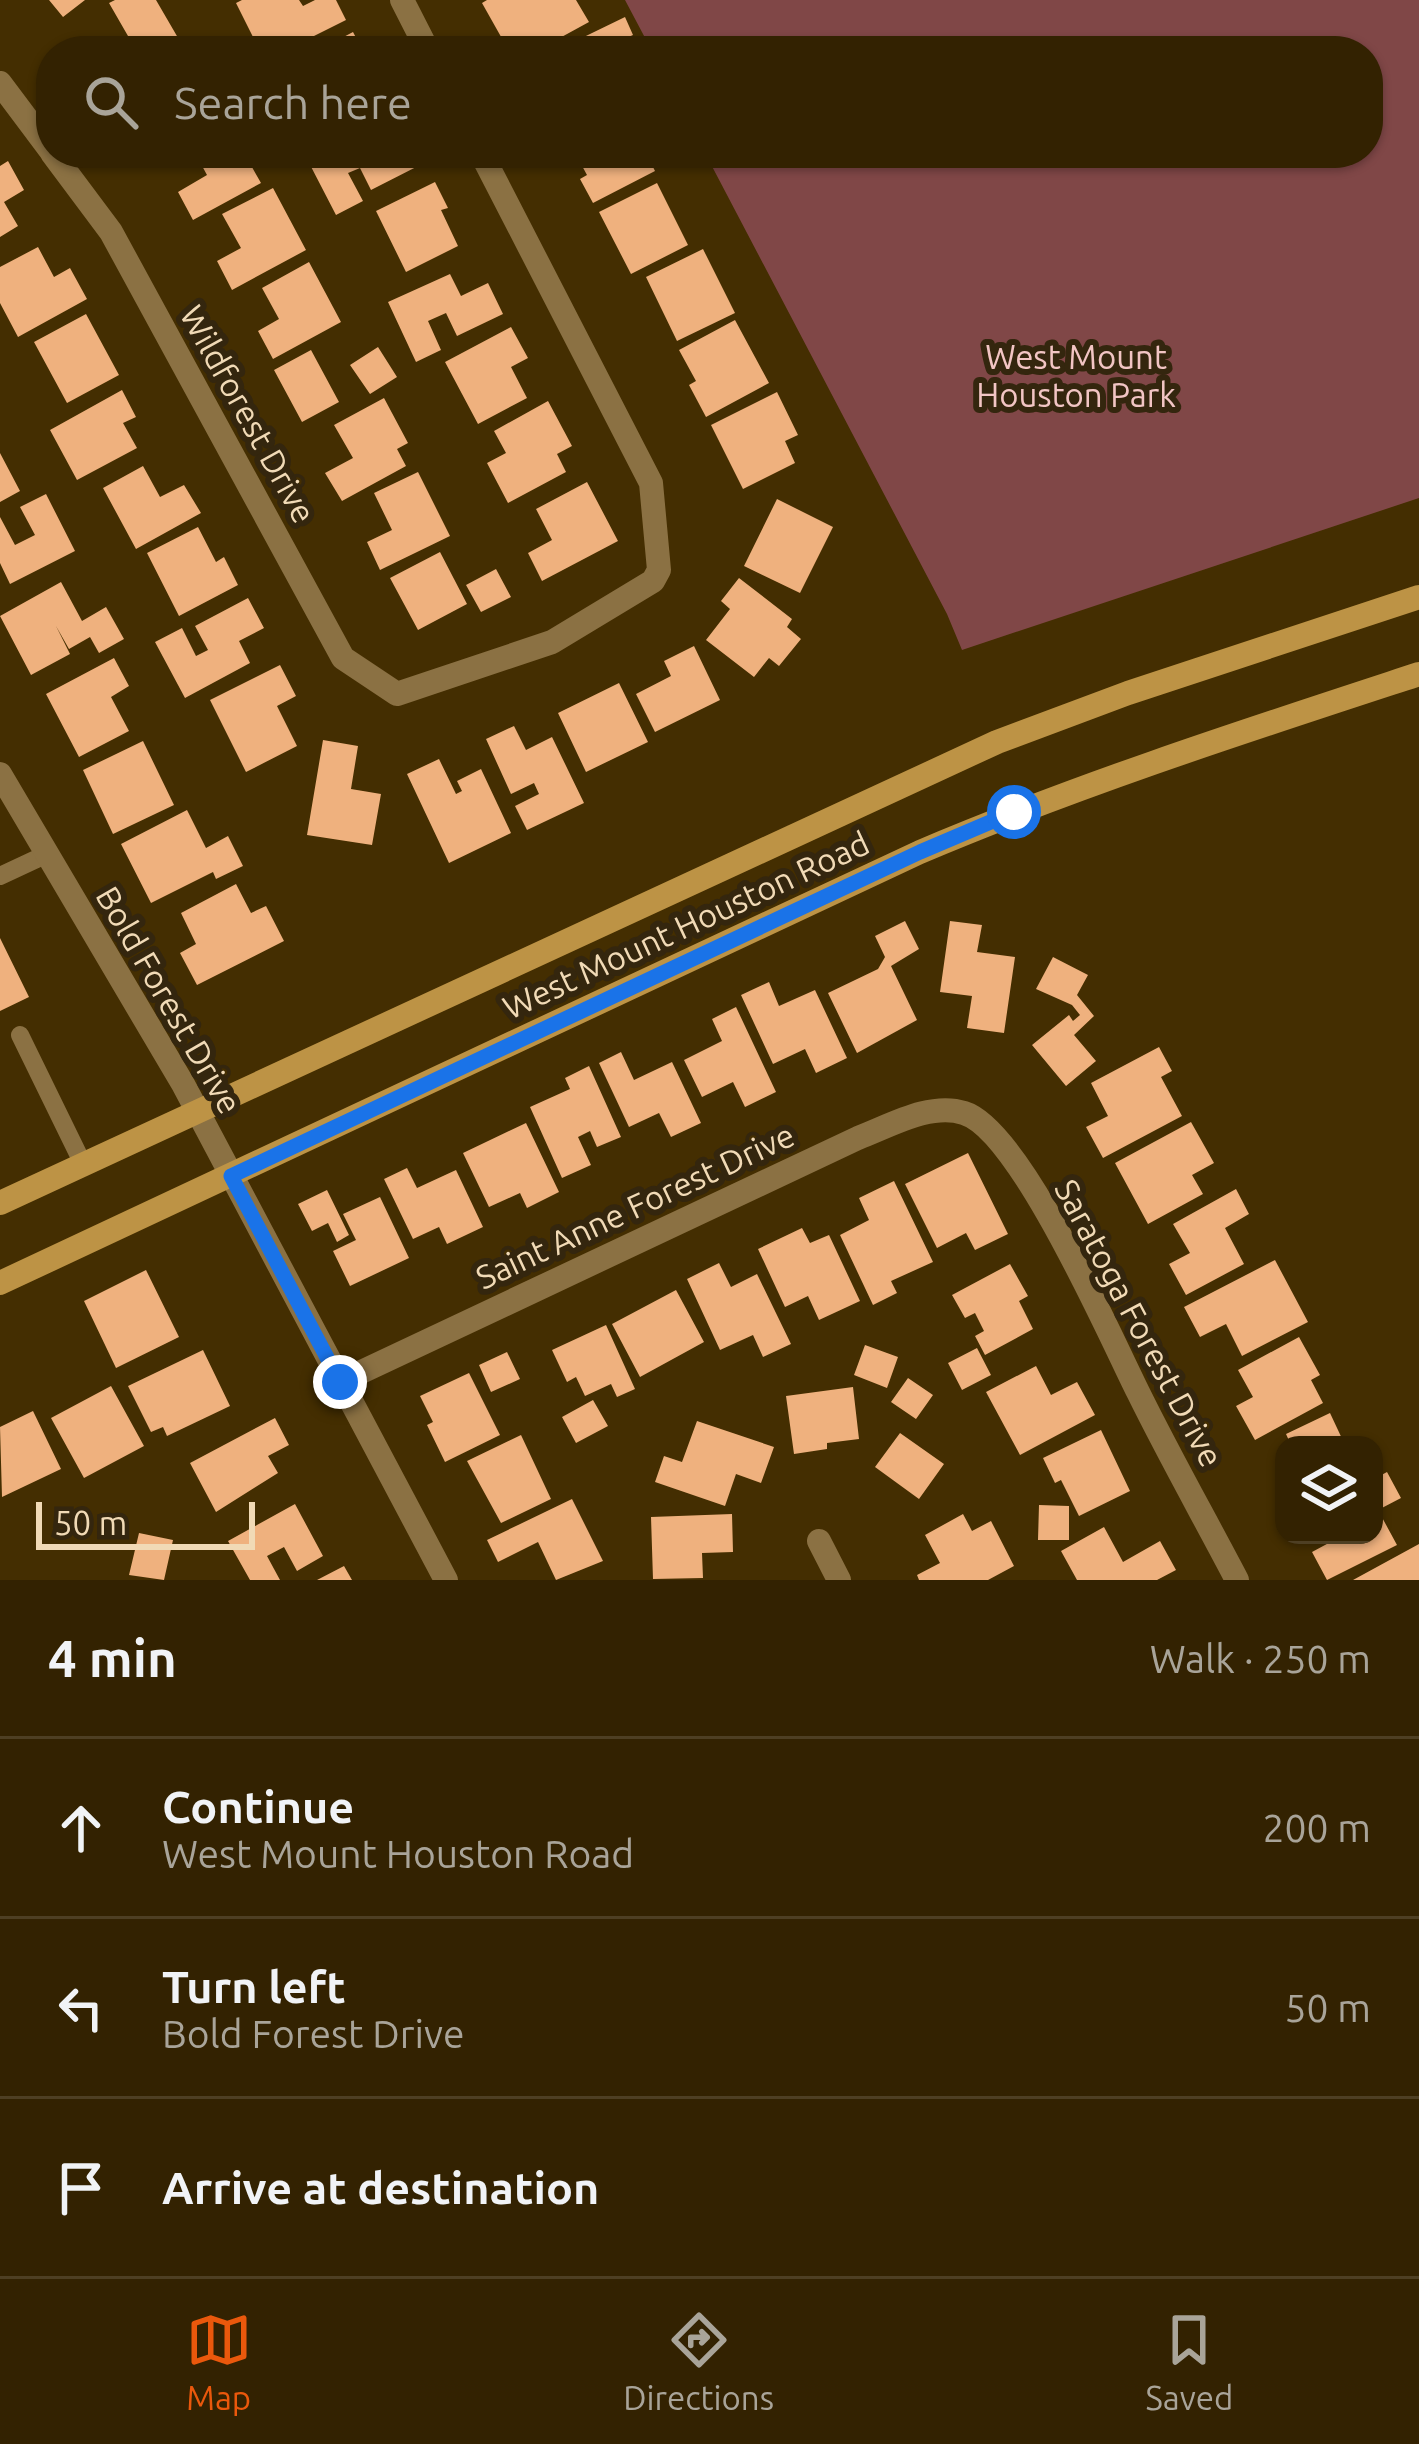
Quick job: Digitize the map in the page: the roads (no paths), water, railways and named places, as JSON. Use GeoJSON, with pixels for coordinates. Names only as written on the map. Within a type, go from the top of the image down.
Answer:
{"type":"FeatureCollection","features":[{"type":"Feature","properties":{"kind":"main road","name":"West Mount Houston Road"},"geometry":{"type":"LineString","coordinates":[[0,1202],[997,742],[1128,693],[1419,597]]}},
{"type":"Feature","properties":{"kind":"main road","name":"West Mount Houston Road"},"geometry":{"type":"LineString","coordinates":[[0,1282],[995,820],[1419,674]]}},
{"type":"Feature","properties":{"kind":"street"},"geometry":{"type":"LineString","coordinates":[[401,0],[420,36]]}},
{"type":"Feature","properties":{"kind":"street","name":"Wildforest Drive"},"geometry":{"type":"LineString","coordinates":[[0,83],[36,131]]}},
{"type":"Feature","properties":{"kind":"street","name":"Wildforest Drive"},"geometry":{"type":"LineString","coordinates":[[64,168],[111,232],[343,658],[397,694],[552,642],[653,581],[659,570],[651,483],[489,168]]}},
{"type":"Feature","properties":{"kind":"street","name":"Bold Forest Drive"},"geometry":{"type":"LineString","coordinates":[[0,774],[198,1112],[446,1580]]}},
{"type":"Feature","properties":{"kind":"street","name":"Saint Anne Forest Drive"},"geometry":{"type":"LineString","coordinates":[[340,1382],[858,1138],[914,1116],[964,1112]]}},
{"type":"Feature","properties":{"kind":"street","name":"Saratoga Forest Drive"},"geometry":{"type":"LineString","coordinates":[[964,1112],[984,1123],[1001,1142],[1056,1229],[1237,1580]]}},
{"type":"Feature","properties":{"kind":"street"},"geometry":{"type":"LineString","coordinates":[[819,1541],[839,1580]]}},
{"type":"Feature","properties":{"kind":"lane"},"geometry":{"type":"LineString","coordinates":[[0,876],[45,855]]}},
{"type":"Feature","properties":{"kind":"lane"},"geometry":{"type":"LineString","coordinates":[[20,1035],[83,1164]]}},
{"type":"Feature","properties":{"kind":"park label","name":"West Mount Houston Park"},"geometry":{"type":"Point","coordinates":[1076,376]}}]}
